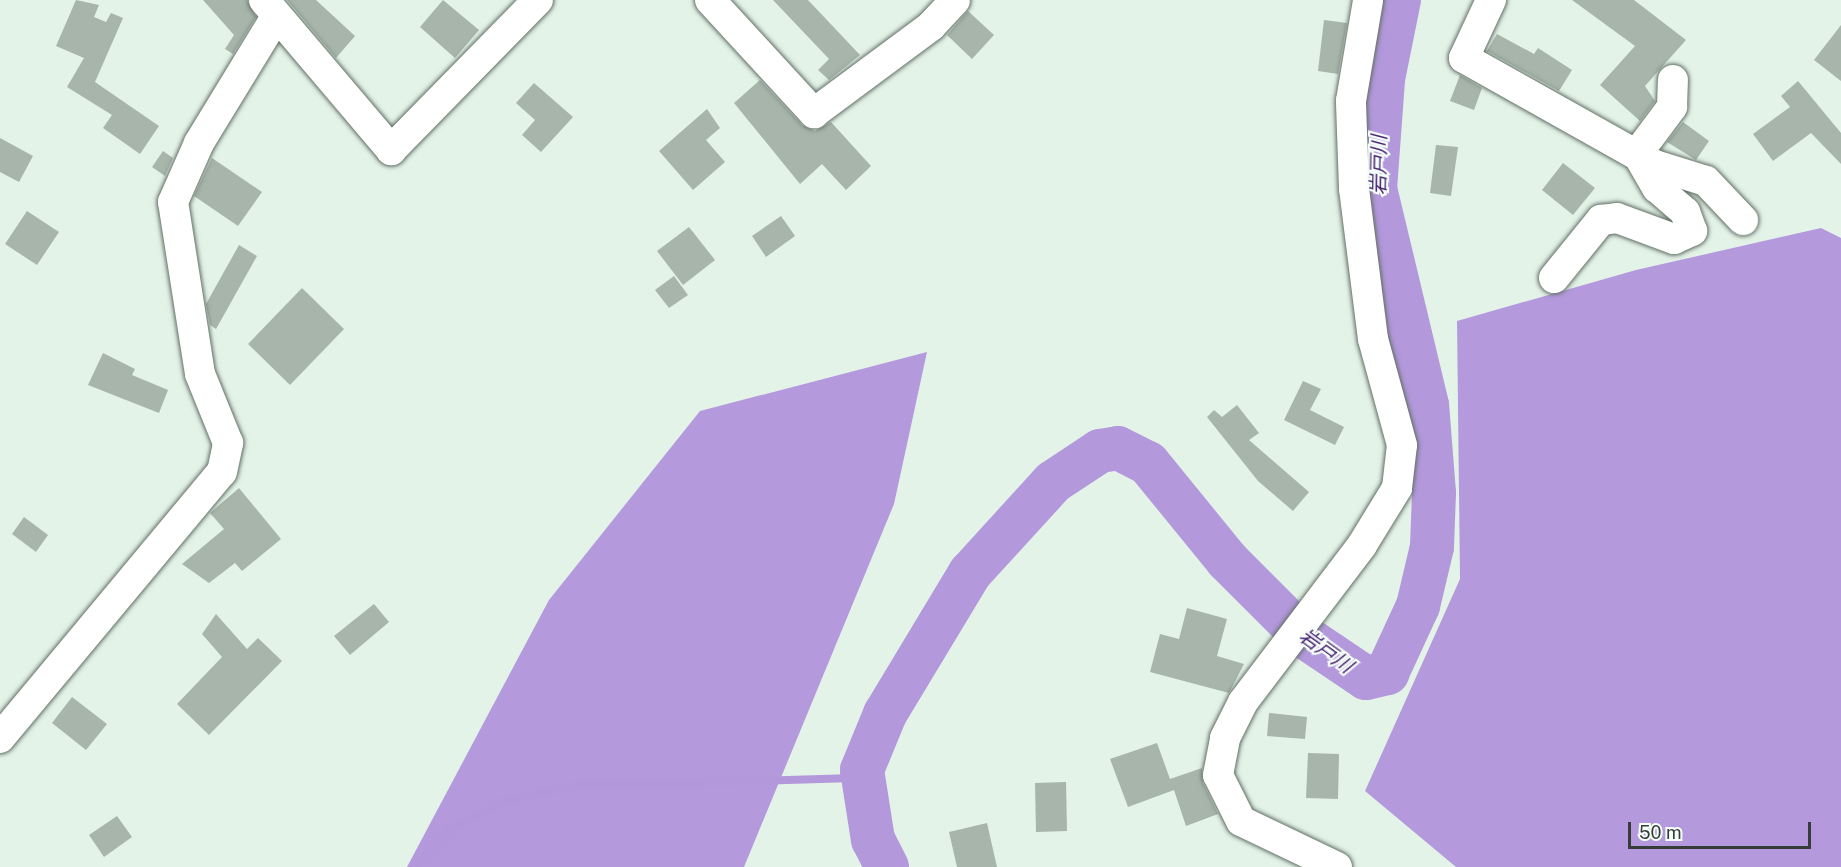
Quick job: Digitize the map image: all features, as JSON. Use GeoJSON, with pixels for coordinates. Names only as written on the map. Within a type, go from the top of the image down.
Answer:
{"type":"FeatureCollection","features":[{"type":"Feature","properties":{"kind":"street"},"geometry":{"type":"LineString","coordinates":[[0,738],[222,472],[228,443],[200,374],[173,202],[200,142],[270,9],[391,150],[538,0]]}},
{"type":"Feature","properties":{"kind":"street"},"geometry":{"type":"LineString","coordinates":[[710,0],[814,113],[931,26],[955,0]]}},
{"type":"Feature","properties":{"kind":"street"},"geometry":{"type":"LineString","coordinates":[[1337,867],[1263,835],[1241,822],[1230,804],[1218,775],[1225,738],[1243,702],[1362,545],[1396,488],[1402,445],[1373,339],[1354,189],[1351,101],[1368,0]]}},
{"type":"Feature","properties":{"kind":"street"},"geometry":{"type":"LineString","coordinates":[[1491,0],[1464,58],[1637,154],[1706,181],[1743,220]]}},
{"type":"Feature","properties":{"kind":"street"},"geometry":{"type":"LineString","coordinates":[[1637,154],[1672,107],[1673,80]]}},
{"type":"Feature","properties":{"kind":"street"},"geometry":{"type":"LineString","coordinates":[[1554,278],[1601,220],[1617,218],[1674,239],[1692,231],[1685,212],[1657,188],[1637,154]]}},
{"type":"Feature","properties":{"kind":"shaded area"},"geometry":{"type":"Polygon","coordinates":[[[1821,228],[1841,238],[1841,867],[1456,867],[1365,791],[1460,579],[1457,321],[1636,270],[1821,228]]]}},
{"type":"Feature","properties":{"kind":"shaded area"},"geometry":{"type":"Polygon","coordinates":[[[927,352],[894,504],[744,867],[407,867],[549,600],[700,411],[927,352]]]}},
{"type":"Feature","properties":{"kind":"building"},"geometry":{"type":"Polygon","coordinates":[[[76,0],[99,5],[94,17],[106,22],[111,13],[123,18],[95,82],[159,126],[140,154],[103,128],[112,115],[67,87],[84,58],[56,46],[76,0]]]}},
{"type":"Feature","properties":{"kind":"building"},"geometry":{"type":"Polygon","coordinates":[[[203,0],[247,0],[256,17],[233,54],[225,49],[234,35],[203,0]]]}},
{"type":"Feature","properties":{"kind":"building"},"geometry":{"type":"Polygon","coordinates":[[[287,0],[316,0],[355,36],[336,58],[287,0]]]}},
{"type":"Feature","properties":{"kind":"building"},"geometry":{"type":"Polygon","coordinates":[[[443,0],[479,30],[455,58],[420,27],[443,0]]]}},
{"type":"Feature","properties":{"kind":"building"},"geometry":{"type":"Polygon","coordinates":[[[773,0],[808,0],[860,55],[829,80],[818,70],[829,59],[773,0]]]}},
{"type":"Feature","properties":{"kind":"building"},"geometry":{"type":"Polygon","coordinates":[[[1572,0],[1634,0],[1686,40],[1645,86],[1655,101],[1640,121],[1600,85],[1635,46],[1572,0]]]}},
{"type":"Feature","properties":{"kind":"building"},"geometry":{"type":"Polygon","coordinates":[[[968,11],[994,35],[972,59],[947,35],[968,11]]]}},
{"type":"Feature","properties":{"kind":"building"},"geometry":{"type":"Polygon","coordinates":[[[1324,20],[1347,23],[1338,74],[1318,71],[1324,20]]]}},
{"type":"Feature","properties":{"kind":"building"},"geometry":{"type":"Polygon","coordinates":[[[1841,25],[1841,81],[1814,60],[1841,25]]]}},
{"type":"Feature","properties":{"kind":"building"},"geometry":{"type":"Polygon","coordinates":[[[1497,34],[1534,54],[1538,48],[1572,70],[1559,91],[1487,51],[1497,34]]]}},
{"type":"Feature","properties":{"kind":"building"},"geometry":{"type":"Polygon","coordinates":[[[1460,75],[1482,88],[1474,110],[1450,101],[1460,75]]]}},
{"type":"Feature","properties":{"kind":"building"},"geometry":{"type":"Polygon","coordinates":[[[760,80],[802,125],[815,131],[831,122],[871,166],[846,190],[822,164],[800,184],[734,103],[760,80]]]}},
{"type":"Feature","properties":{"kind":"building"},"geometry":{"type":"Polygon","coordinates":[[[1798,81],[1841,133],[1841,164],[1811,133],[1773,161],[1753,134],[1790,107],[1781,96],[1798,81]]]}},
{"type":"Feature","properties":{"kind":"building"},"geometry":{"type":"Polygon","coordinates":[[[534,83],[573,117],[541,152],[522,135],[535,120],[516,103],[534,83]]]}},
{"type":"Feature","properties":{"kind":"building"},"geometry":{"type":"Polygon","coordinates":[[[707,109],[720,128],[706,140],[725,162],[693,190],[659,151],[707,109]]]}},
{"type":"Feature","properties":{"kind":"building"},"geometry":{"type":"Polygon","coordinates":[[[1683,122],[1709,141],[1696,160],[1667,142],[1683,122]]]}},
{"type":"Feature","properties":{"kind":"building"},"geometry":{"type":"Polygon","coordinates":[[[0,138],[33,156],[19,182],[0,172],[0,138]]]}},
{"type":"Feature","properties":{"kind":"building"},"geometry":{"type":"Polygon","coordinates":[[[1436,145],[1458,147],[1451,196],[1430,193],[1436,145]]]}},
{"type":"Feature","properties":{"kind":"building"},"geometry":{"type":"Polygon","coordinates":[[[163,151],[173,158],[165,176],[152,167],[163,151]]]}},
{"type":"Feature","properties":{"kind":"building"},"geometry":{"type":"Polygon","coordinates":[[[212,158],[262,192],[238,226],[194,196],[212,158]]]}},
{"type":"Feature","properties":{"kind":"building"},"geometry":{"type":"Polygon","coordinates":[[[1563,163],[1595,188],[1573,215],[1542,190],[1563,163]]]}},
{"type":"Feature","properties":{"kind":"building"},"geometry":{"type":"Polygon","coordinates":[[[27,211],[59,232],[37,265],[5,244],[27,211]]]}},
{"type":"Feature","properties":{"kind":"building"},"geometry":{"type":"Polygon","coordinates":[[[781,216],[795,236],[766,257],[752,236],[781,216]]]}},
{"type":"Feature","properties":{"kind":"building"},"geometry":{"type":"Polygon","coordinates":[[[689,227],[715,260],[683,285],[657,251],[689,227]]]}},
{"type":"Feature","properties":{"kind":"building"},"geometry":{"type":"Polygon","coordinates":[[[239,245],[257,256],[216,329],[210,325],[206,304],[239,245]]]}},
{"type":"Feature","properties":{"kind":"building"},"geometry":{"type":"Polygon","coordinates":[[[674,276],[688,295],[669,308],[655,290],[674,276]]]}},
{"type":"Feature","properties":{"kind":"building"},"geometry":{"type":"Polygon","coordinates":[[[302,288],[344,329],[290,385],[248,344],[302,288]]]}},
{"type":"Feature","properties":{"kind":"building"},"geometry":{"type":"Polygon","coordinates":[[[103,353],[135,369],[132,375],[168,390],[159,413],[88,385],[103,353]]]}},
{"type":"Feature","properties":{"kind":"building"},"geometry":{"type":"Polygon","coordinates":[[[1303,381],[1321,389],[1310,410],[1344,427],[1335,445],[1284,420],[1303,381]]]}},
{"type":"Feature","properties":{"kind":"building"},"geometry":{"type":"Polygon","coordinates":[[[1237,405],[1259,433],[1249,440],[1309,492],[1293,511],[1258,481],[1207,417],[1214,410],[1222,417],[1237,405]]]}},
{"type":"Feature","properties":{"kind":"building"},"geometry":{"type":"Polygon","coordinates":[[[239,488],[281,539],[242,571],[235,563],[209,583],[182,564],[224,529],[210,513],[239,488]]]}},
{"type":"Feature","properties":{"kind":"building"},"geometry":{"type":"Polygon","coordinates":[[[24,517],[48,535],[36,552],[12,534],[24,517]]]}},
{"type":"Feature","properties":{"kind":"building"},"geometry":{"type":"Polygon","coordinates":[[[374,604],[389,622],[350,655],[334,636],[374,604]]]}},
{"type":"Feature","properties":{"kind":"building"},"geometry":{"type":"Polygon","coordinates":[[[1187,608],[1227,619],[1217,656],[1244,664],[1229,693],[1150,672],[1160,634],[1179,639],[1187,608]]]}},
{"type":"Feature","properties":{"kind":"building"},"geometry":{"type":"Polygon","coordinates":[[[216,614],[247,649],[258,638],[282,661],[209,735],[177,704],[222,657],[202,634],[216,614]]]}},
{"type":"Feature","properties":{"kind":"building"},"geometry":{"type":"Polygon","coordinates":[[[72,697],[107,724],[86,750],[52,723],[72,697]]]}},
{"type":"Feature","properties":{"kind":"building"},"geometry":{"type":"Polygon","coordinates":[[[1269,713],[1307,717],[1305,739],[1267,736],[1269,713]]]}},
{"type":"Feature","properties":{"kind":"building"},"geometry":{"type":"Polygon","coordinates":[[[1157,743],[1170,779],[1202,768],[1203,783],[1218,814],[1186,826],[1174,790],[1128,807],[1110,759],[1157,743]]]}},
{"type":"Feature","properties":{"kind":"building"},"geometry":{"type":"Polygon","coordinates":[[[1308,753],[1339,754],[1338,799],[1306,798],[1308,753]]]}},
{"type":"Feature","properties":{"kind":"building"},"geometry":{"type":"Polygon","coordinates":[[[1066,782],[1067,831],[1036,832],[1035,783],[1066,782]]]}},
{"type":"Feature","properties":{"kind":"building"},"geometry":{"type":"Polygon","coordinates":[[[117,816],[132,837],[104,857],[89,835],[117,816]]]}},
{"type":"Feature","properties":{"kind":"building"},"geometry":{"type":"Polygon","coordinates":[[[987,823],[997,867],[957,867],[949,832],[987,823]]]}},
{"type":"Feature","properties":{"kind":"waterway","name":"岩戸川"},"geometry":{"type":"LineString","coordinates":[[887,867],[873,840],[862,770],[885,714],[970,573],[1053,482],[1100,451],[1118,448],[1148,463],[1227,560],[1302,635],[1366,678],[1387,673],[1418,606],[1432,547],[1434,493],[1427,405],[1375,189],[1383,79],[1399,0]]}},
{"type":"Feature","properties":{"kind":"waterway"},"geometry":{"type":"LineString","coordinates":[[413,867],[452,828],[499,803],[571,786],[863,778]]}}]}
